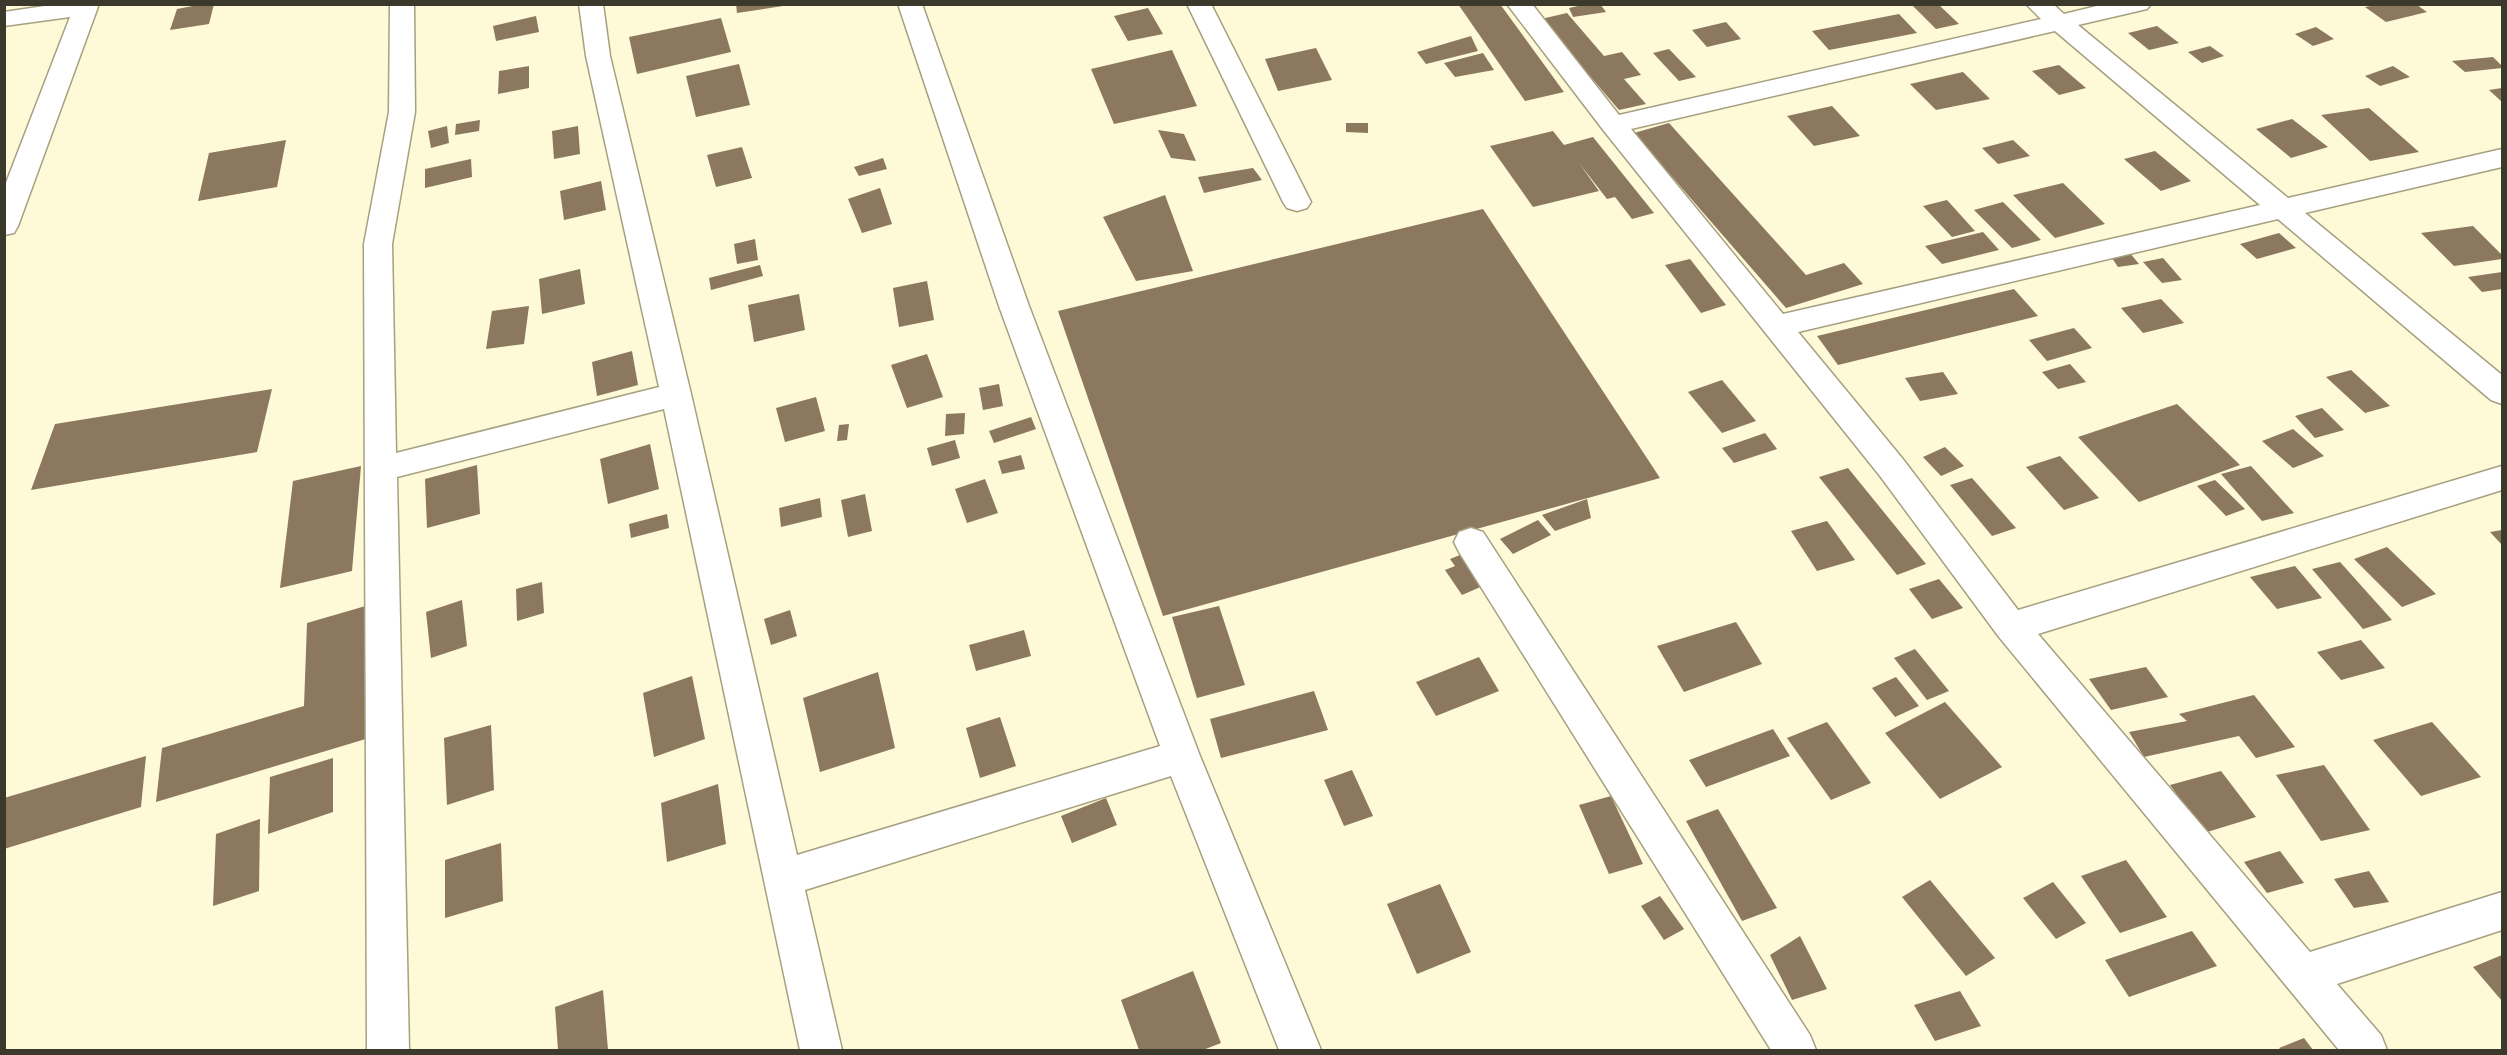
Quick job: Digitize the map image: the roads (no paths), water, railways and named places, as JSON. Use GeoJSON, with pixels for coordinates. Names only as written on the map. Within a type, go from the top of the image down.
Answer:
{"type":"FeatureCollection","features":[{"type":"Feature","properties":{"kind":"street"},"geometry":{"type":"LineString","coordinates":[[388,1050],[378,244],[402,112],[402,4]]}},
{"type":"Feature","properties":{"kind":"street"},"geometry":{"type":"LineString","coordinates":[[591,4],[598,56],[676,394],[821,1050]]}},
{"type":"Feature","properties":{"kind":"street"},"geometry":{"type":"LineString","coordinates":[[910,4],[1014,306],[1182,756],[1300,1050]]}},
{"type":"Feature","properties":{"kind":"street"},"geometry":{"type":"LineString","coordinates":[[1199,4],[1297,202]]}},
{"type":"Feature","properties":{"kind":"street"},"geometry":{"type":"LineString","coordinates":[[1519,4],[1613,125],[1891,467],[2011,627],[2366,1050]]}},
{"type":"Feature","properties":{"kind":"street"},"geometry":{"type":"LineString","coordinates":[[2038,4],[2502,392]]}},
{"type":"Feature","properties":{"kind":"street"},"geometry":{"type":"LineString","coordinates":[[1613,125],[2139,4]]}},
{"type":"Feature","properties":{"kind":"street"},"geometry":{"type":"LineString","coordinates":[[4,19],[86,6],[7,213]]}},
{"type":"Feature","properties":{"kind":"street"},"geometry":{"type":"LineString","coordinates":[[1777,326],[2283,211],[2502,158]]}},
{"type":"Feature","properties":{"kind":"street"},"geometry":{"type":"LineString","coordinates":[[381,469],[676,394]]}},
{"type":"Feature","properties":{"kind":"street"},"geometry":{"type":"LineString","coordinates":[[2011,627],[2502,478]]}},
{"type":"Feature","properties":{"kind":"street"},"geometry":{"type":"LineString","coordinates":[[1471,542],[1795,1050]]}},
{"type":"Feature","properties":{"kind":"street"},"geometry":{"type":"LineString","coordinates":[[783,878],[1182,756]]}},
{"type":"Feature","properties":{"kind":"street"},"geometry":{"type":"LineString","coordinates":[[2304,974],[2502,911]]}}]}
